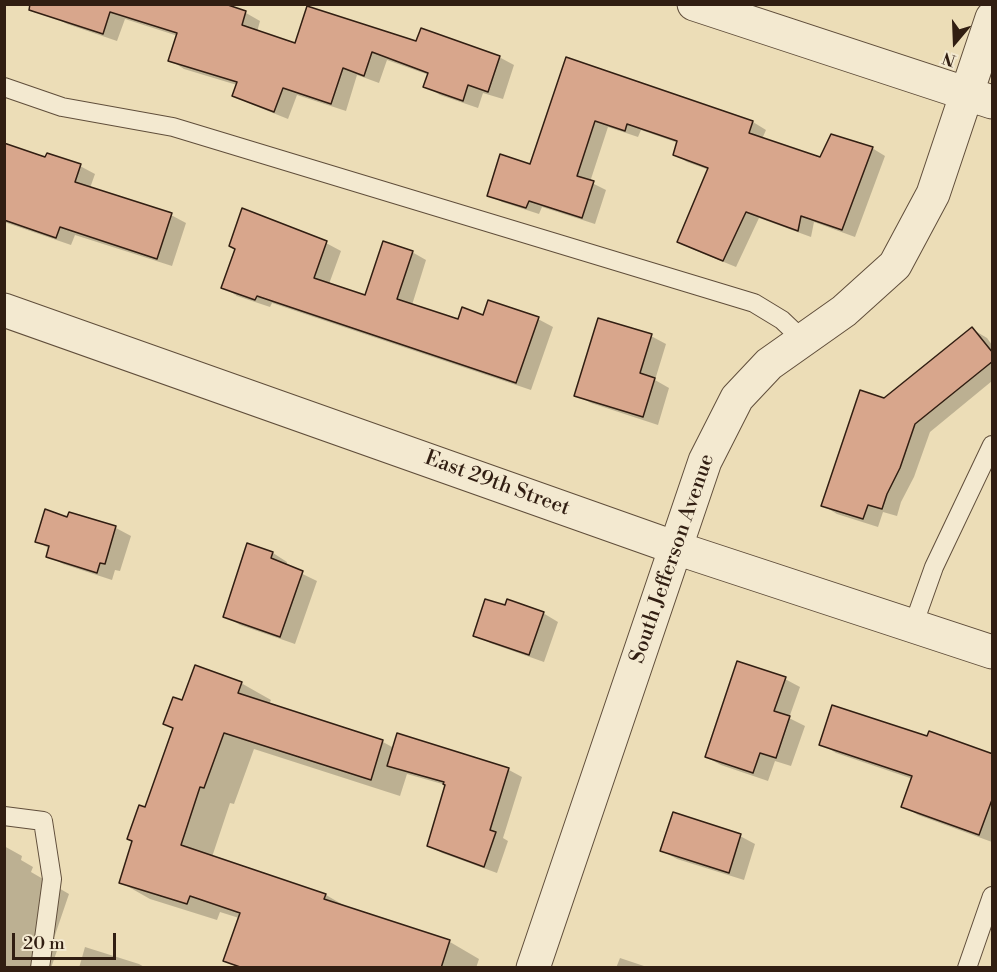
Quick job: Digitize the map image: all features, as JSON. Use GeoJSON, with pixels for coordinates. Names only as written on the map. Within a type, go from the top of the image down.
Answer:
{"type":"FeatureCollection","features":[{"type":"Feature","properties":{"kind":"street"},"geometry":{"type":"LineString","coordinates":[[694,4],[980,98]]}},
{"type":"Feature","properties":{"kind":"street","name":"South Jefferson Avenue"},"geometry":{"type":"LineString","coordinates":[[533,968],[703,466],[737,398],[769,364],[844,311],[895,265],[980,98],[993,18]]}},
{"type":"Feature","properties":{"kind":"street","name":"East 29th Street"},"geometry":{"type":"LineString","coordinates":[[4,310],[676,548],[993,652]]}},
{"type":"Feature","properties":{"kind":"lane"},"geometry":{"type":"LineString","coordinates":[[4,87],[62,107],[173,127],[754,303],[783,320],[803,340]]}},
{"type":"Feature","properties":{"kind":"lane"},"geometry":{"type":"LineString","coordinates":[[914,626],[934,567],[993,445]]}},
{"type":"Feature","properties":{"kind":"lane"},"geometry":{"type":"LineString","coordinates":[[4,816],[43,821],[52,879],[40,968]]}},
{"type":"Feature","properties":{"kind":"lane"},"geometry":{"type":"LineString","coordinates":[[967,968],[993,896]]}},
{"type":"Feature","properties":{"kind":"building"},"geometry":{"type":"Polygon","coordinates":[[[30,4],[225,4],[246,11],[242,25],[295,43],[307,6],[416,41],[421,28],[500,56],[488,92],[468,85],[463,101],[423,87],[428,73],[372,52],[364,76],[343,68],[331,104],[283,88],[274,112],[232,96],[237,82],[168,61],[177,33],[110,12],[103,34],[29,10],[30,4]]]}},
{"type":"Feature","properties":{"kind":"building"},"geometry":{"type":"Polygon","coordinates":[[[566,57],[753,121],[749,133],[820,157],[831,134],[873,147],[842,230],[801,216],[798,231],[746,212],[723,261],[677,242],[708,168],[673,155],[677,141],[627,124],[625,131],[595,121],[577,176],[594,181],[582,218],[529,201],[526,208],[487,196],[500,154],[530,164],[566,57]]]}},
{"type":"Feature","properties":{"kind":"building"},"geometry":{"type":"Polygon","coordinates":[[[4,143],[45,157],[47,153],[81,164],[75,182],[172,213],[157,259],[60,227],[56,238],[4,220],[4,143]]]}},
{"type":"Feature","properties":{"kind":"building"},"geometry":{"type":"Polygon","coordinates":[[[242,208],[327,241],[314,278],[365,295],[383,241],[413,251],[397,299],[458,319],[462,307],[483,315],[488,300],[539,317],[516,383],[257,296],[255,300],[221,288],[235,249],[229,246],[242,208]]]}},
{"type":"Feature","properties":{"kind":"building"},"geometry":{"type":"Polygon","coordinates":[[[598,318],[652,334],[640,373],[655,378],[643,417],[574,396],[598,318]]]}},
{"type":"Feature","properties":{"kind":"building"},"geometry":{"type":"Polygon","coordinates":[[[972,327],[993,353],[993,361],[915,424],[900,468],[882,509],[868,505],[863,519],[821,506],[860,390],[884,398],[972,327]]]}},
{"type":"Feature","properties":{"kind":"building"},"geometry":{"type":"Polygon","coordinates":[[[45,509],[67,517],[69,512],[116,526],[105,564],[100,563],[97,573],[46,557],[49,546],[35,542],[45,509]]]}},
{"type":"Feature","properties":{"kind":"building"},"geometry":{"type":"Polygon","coordinates":[[[247,543],[273,552],[271,558],[303,571],[280,637],[223,617],[247,543]]]}},
{"type":"Feature","properties":{"kind":"building"},"geometry":{"type":"Polygon","coordinates":[[[485,599],[505,605],[507,599],[544,612],[529,655],[473,636],[485,599]]]}},
{"type":"Feature","properties":{"kind":"building"},"geometry":{"type":"Polygon","coordinates":[[[737,661],[786,677],[774,711],[790,716],[776,758],[760,753],[753,773],[705,757],[737,661]]]}},
{"type":"Feature","properties":{"kind":"building"},"geometry":{"type":"Polygon","coordinates":[[[195,665],[242,682],[238,693],[383,740],[371,780],[224,733],[204,788],[200,787],[181,845],[326,894],[324,899],[450,940],[441,968],[243,968],[223,961],[240,913],[190,896],[187,904],[119,883],[132,841],[127,839],[139,805],[145,807],[173,728],[163,724],[173,697],[182,700],[195,665]]]}},
{"type":"Feature","properties":{"kind":"building"},"geometry":{"type":"Polygon","coordinates":[[[832,705],[927,736],[929,731],[993,754],[993,797],[979,835],[901,807],[912,776],[819,745],[832,705]]]}},
{"type":"Feature","properties":{"kind":"building"},"geometry":{"type":"Polygon","coordinates":[[[397,733],[509,768],[490,830],[496,832],[484,867],[427,846],[445,785],[444,782],[387,766],[397,733]]]}},
{"type":"Feature","properties":{"kind":"building"},"geometry":{"type":"Polygon","coordinates":[[[673,812],[741,834],[729,873],[660,851],[673,812]]]}}]}
